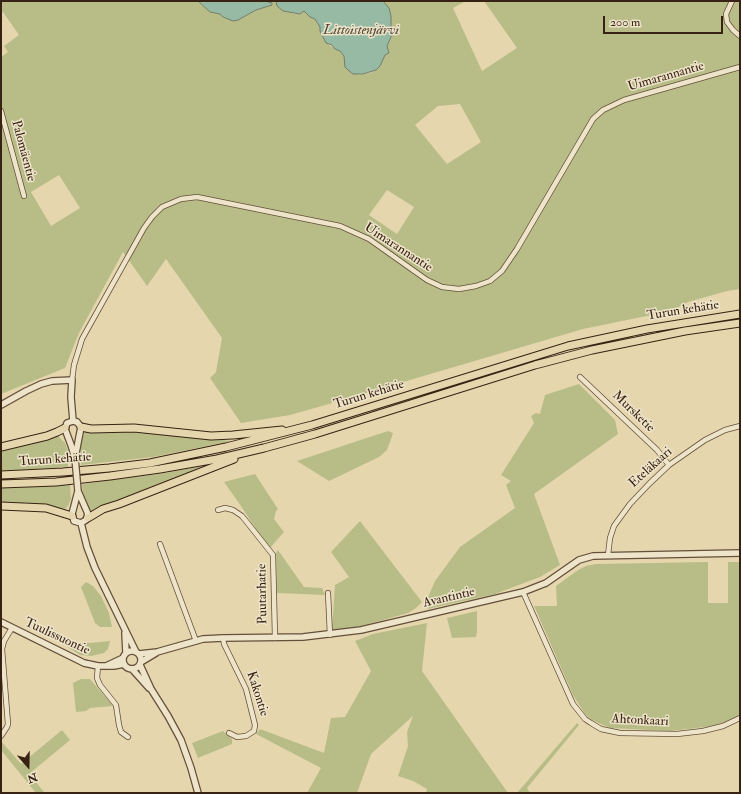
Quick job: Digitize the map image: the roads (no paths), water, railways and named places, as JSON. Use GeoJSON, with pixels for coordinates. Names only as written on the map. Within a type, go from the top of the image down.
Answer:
{"type":"FeatureCollection","features":[{"type":"Feature","properties":{"kind":"highway","name":"Turun kehätie"},"geometry":{"type":"LineString","coordinates":[[1,476],[63,472],[150,462],[226,447],[312,425],[568,346],[647,329],[740,314]]}},
{"type":"Feature","properties":{"kind":"highway","name":"Turun kehätie"},"geometry":{"type":"LineString","coordinates":[[1,484],[56,482],[194,464],[264,448],[314,434],[567,356],[648,338],[723,325],[740,324]]}},
{"type":"Feature","properties":{"kind":"highway"},"geometry":{"type":"LineString","coordinates":[[82,426],[91,429],[134,428],[211,436],[262,432],[312,425]]}},
{"type":"Feature","properties":{"kind":"highway"},"geometry":{"type":"LineString","coordinates":[[1,447],[47,436],[65,428]]}},
{"type":"Feature","properties":{"kind":"highway"},"geometry":{"type":"LineString","coordinates":[[88,518],[103,509],[264,448]]}},
{"type":"Feature","properties":{"kind":"highway"},"geometry":{"type":"LineString","coordinates":[[1,506],[50,509],[72,516]]}},
{"type":"Feature","properties":{"kind":"street"},"geometry":{"type":"LineString","coordinates":[[732,1],[726,14],[727,22],[740,36]]}},
{"type":"Feature","properties":{"kind":"street","name":"Uimarannantie"},"geometry":{"type":"LineString","coordinates":[[73,421],[71,397],[72,380],[74,365],[82,339],[144,228],[162,207],[181,199],[197,197],[340,226],[368,239],[427,280],[442,287],[459,289],[476,286],[490,281],[506,266],[593,119],[603,110],[624,100],[740,67]]}},
{"type":"Feature","properties":{"kind":"street","name":"Palomäentie"},"geometry":{"type":"LineString","coordinates":[[1,111],[24,196]]}},
{"type":"Feature","properties":{"kind":"street","name":"Mursketie"},"geometry":{"type":"LineString","coordinates":[[580,377],[657,450],[669,465]]}},
{"type":"Feature","properties":{"kind":"street"},"geometry":{"type":"LineString","coordinates":[[1,405],[41,384],[52,381],[72,380]]}},
{"type":"Feature","properties":{"kind":"street"},"geometry":{"type":"LineString","coordinates":[[75,458],[82,426],[78,422],[73,421],[67,424],[65,431],[75,458],[78,491],[88,512],[88,518],[81,523]]}},
{"type":"Feature","properties":{"kind":"street","name":"Eteläkaari"},"geometry":{"type":"LineString","coordinates":[[608,555],[610,538],[617,522],[638,494],[669,465],[705,440],[725,430],[740,426]]}},
{"type":"Feature","properties":{"kind":"street"},"geometry":{"type":"LineString","coordinates":[[78,491],[72,516],[76,522],[81,523]]}},
{"type":"Feature","properties":{"kind":"street","name":"Puutarhatie"},"geometry":{"type":"LineString","coordinates":[[218,510],[225,508],[233,510],[242,516],[273,555],[275,638]]}},
{"type":"Feature","properties":{"kind":"street"},"geometry":{"type":"LineString","coordinates":[[81,523],[90,556],[124,630],[134,646],[151,689],[181,740],[198,793]]}},
{"type":"Feature","properties":{"kind":"street"},"geometry":{"type":"LineString","coordinates":[[160,544],[196,641]]}},
{"type":"Feature","properties":{"kind":"street","name":"Avantintie"},"geometry":{"type":"LineString","coordinates":[[137,653],[156,652],[196,641],[223,638],[303,637],[330,635],[368,628],[523,592],[546,583],[579,560],[593,556],[740,553]]}},
{"type":"Feature","properties":{"kind":"street"},"geometry":{"type":"LineString","coordinates":[[328,592],[330,635]]}},
{"type":"Feature","properties":{"kind":"street","name":"Ahtonkaari"},"geometry":{"type":"LineString","coordinates":[[523,592],[573,704],[590,723],[601,729],[620,733],[677,734],[703,731],[723,726],[740,718]]}},
{"type":"Feature","properties":{"kind":"street","name":"Tuulissuontie"},"geometry":{"type":"LineString","coordinates":[[1,622],[71,658],[84,663],[98,666],[114,666],[124,664]]}},
{"type":"Feature","properties":{"kind":"street"},"geometry":{"type":"LineString","coordinates":[[1,736],[6,730],[8,724],[2,649],[4,641],[12,628]]}},
{"type":"Feature","properties":{"kind":"street"},"geometry":{"type":"LineString","coordinates":[[124,630],[124,664],[151,689]]}},
{"type":"Feature","properties":{"kind":"street","name":"Kakontie"},"geometry":{"type":"LineString","coordinates":[[223,638],[224,644],[246,689],[255,725],[254,731],[246,736],[237,737],[229,733]]}},
{"type":"Feature","properties":{"kind":"street"},"geometry":{"type":"LineString","coordinates":[[124,655],[130,651],[137,653]]}},
{"type":"Feature","properties":{"kind":"street","name":"Avantintie"},"geometry":{"type":"LineString","coordinates":[[140,664],[156,652]]}},
{"type":"Feature","properties":{"kind":"street","name":"Tuulissuontie"},"geometry":{"type":"LineString","coordinates":[[105,666],[124,655]]}},
{"type":"Feature","properties":{"kind":"street"},"geometry":{"type":"LineString","coordinates":[[132,670],[140,664]]}},
{"type":"Feature","properties":{"kind":"street"},"geometry":{"type":"LineString","coordinates":[[98,666],[97,678],[100,686],[116,705],[119,725],[122,732],[128,737]]}},
{"type":"Feature","properties":{"kind":"water"},"geometry":{"type":"Polygon","coordinates":[[[198,1],[265,1],[272,3],[272,5],[256,10],[238,20],[233,21],[223,17],[220,14],[210,12],[198,1]]]}},
{"type":"Feature","properties":{"kind":"water","name":"Littoistenjärvi"},"geometry":{"type":"Polygon","coordinates":[[[276,1],[383,1],[389,8],[391,16],[391,37],[387,46],[389,53],[385,55],[380,66],[376,70],[363,74],[353,74],[345,67],[344,56],[340,51],[335,49],[332,45],[326,43],[320,31],[320,27],[315,19],[310,17],[304,11],[300,14],[283,11],[277,6],[276,1]]]}}]}
